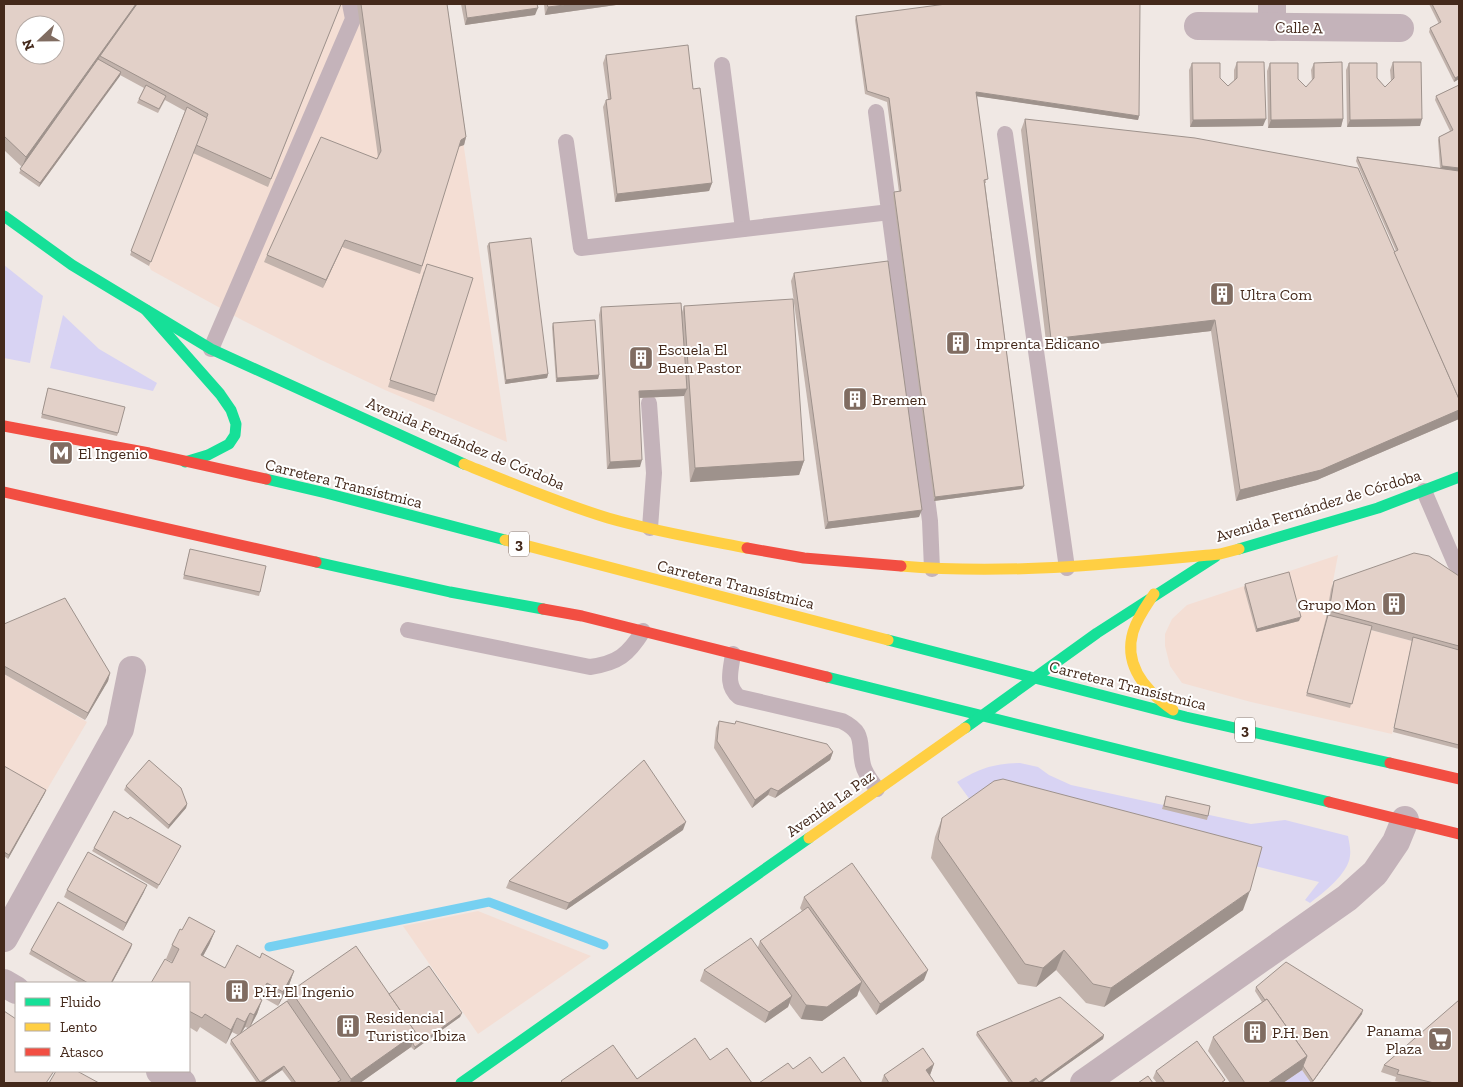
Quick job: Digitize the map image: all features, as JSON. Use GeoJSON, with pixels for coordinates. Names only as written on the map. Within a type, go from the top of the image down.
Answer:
{"type":"FeatureCollection","features":[{"type":"Feature","properties":{"kind":"main road","name":"Avenida Fernández de Córdoba"},"geometry":{"type":"LineString","coordinates":[[4,216],[72,265],[211,349],[454,460],[527,490],[608,518],[687,538],[804,558],[932,570],[1066,568],[1220,554],[1378,508],[1459,478]]}},
{"type":"Feature","properties":{"kind":"main road"},"geometry":{"type":"LineString","coordinates":[[146,310],[220,394],[231,410],[236,424],[235,435],[229,444],[208,455],[185,462]]}},
{"type":"Feature","properties":{"kind":"main road","name":"Carretera Transístmica"},"geometry":{"type":"LineString","coordinates":[[4,426],[149,453],[326,493],[1186,717],[1459,779]]}},
{"type":"Feature","properties":{"kind":"main road"},"geometry":{"type":"LineString","coordinates":[[4,492],[450,592],[582,616],[1459,834]]}},
{"type":"Feature","properties":{"kind":"main road","name":"Avenida La Paz"},"geometry":{"type":"LineString","coordinates":[[461,1083],[983,716],[1032,677],[1154,594],[1220,554]]}},
{"type":"Feature","properties":{"kind":"main road"},"geometry":{"type":"LineString","coordinates":[[1154,594],[1133,632],[1133,663],[1138,678],[1148,691],[1168,707],[1186,717]]}},
{"type":"Feature","properties":{"kind":"street","name":"Calle A"},"geometry":{"type":"LineString","coordinates":[[1198,26],[1272,15],[1400,28]]}},
{"type":"Feature","properties":{"kind":"street"},"geometry":{"type":"LineString","coordinates":[[4,938],[120,730],[132,670]]}},
{"type":"Feature","properties":{"kind":"street"},"geometry":{"type":"LineString","coordinates":[[1084,1083],[1347,898],[1375,872],[1396,842],[1405,820]]}},
{"type":"Feature","properties":{"kind":"street"},"geometry":{"type":"LineString","coordinates":[[4,983],[15,989]]}},
{"type":"Feature","properties":{"kind":"street"},"geometry":{"type":"LineString","coordinates":[[162,1072],[182,1083]]}},
{"type":"Feature","properties":{"kind":"lane"},"geometry":{"type":"LineString","coordinates":[[211,349],[353,19],[350,4]]}},
{"type":"Feature","properties":{"kind":"lane"},"geometry":{"type":"LineString","coordinates":[[722,65],[743,229]]}},
{"type":"Feature","properties":{"kind":"lane"},"geometry":{"type":"LineString","coordinates":[[876,112],[930,521],[932,570]]}},
{"type":"Feature","properties":{"kind":"lane"},"geometry":{"type":"LineString","coordinates":[[1005,134],[1066,568]]}},
{"type":"Feature","properties":{"kind":"lane"},"geometry":{"type":"LineString","coordinates":[[566,142],[581,248],[890,212]]}},
{"type":"Feature","properties":{"kind":"lane"},"geometry":{"type":"LineString","coordinates":[[649,403],[654,473],[650,528]]}},
{"type":"Feature","properties":{"kind":"lane"},"geometry":{"type":"LineString","coordinates":[[1424,491],[1455,563],[1459,566]]}},
{"type":"Feature","properties":{"kind":"lane"},"geometry":{"type":"LineString","coordinates":[[408,630],[590,667],[607,665],[622,658],[634,647],[643,631]]}},
{"type":"Feature","properties":{"kind":"lane"},"geometry":{"type":"LineString","coordinates":[[733,654],[730,682],[732,691],[739,697],[852,726],[859,734],[862,744],[863,767],[877,789]]}},
{"type":"Feature","properties":{"kind":"shaded area"},"geometry":{"type":"Polygon","coordinates":[[[252,4],[443,4],[507,442],[385,390],[319,359],[242,320],[151,270],[149,266],[252,4]]]}},
{"type":"Feature","properties":{"kind":"shaded area"},"geometry":{"type":"Polygon","coordinates":[[[4,265],[43,296],[30,363],[4,358],[4,265]]]}},
{"type":"Feature","properties":{"kind":"shaded area"},"geometry":{"type":"Polygon","coordinates":[[[63,315],[99,349],[157,383],[153,391],[50,368],[63,315]]]}},
{"type":"Feature","properties":{"kind":"shaded area"},"geometry":{"type":"Polygon","coordinates":[[[1338,555],[1326,618],[1412,641],[1392,734],[1251,702],[1182,683],[1170,666],[1165,646],[1165,634],[1172,619],[1187,605],[1338,555]]]}},
{"type":"Feature","properties":{"kind":"shaded area"},"geometry":{"type":"Polygon","coordinates":[[[4,674],[87,722],[45,793],[4,770],[4,674]]]}},
{"type":"Feature","properties":{"kind":"shaded area"},"geometry":{"type":"Polygon","coordinates":[[[1020,763],[1038,767],[1049,775],[1071,785],[1251,824],[1285,820],[1348,836],[1350,856],[1348,863],[1340,876],[1310,903],[1305,900],[1319,882],[1255,866],[976,808],[957,782],[987,768],[1002,764],[1020,763]]]}},
{"type":"Feature","properties":{"kind":"shaded area"},"geometry":{"type":"Polygon","coordinates":[[[478,911],[591,956],[478,1034],[403,926],[478,911]]]}},
{"type":"Feature","properties":{"kind":"shaded area"},"geometry":{"type":"Polygon","coordinates":[[[1302,1070],[1311,1083],[1283,1083],[1302,1070]]]}},
{"type":"Feature","properties":{"kind":"building"},"geometry":{"type":"Polygon","coordinates":[[[4,4],[136,4],[26,157],[4,136],[4,4]]]}},
{"type":"Feature","properties":{"kind":"building"},"geometry":{"type":"Polygon","coordinates":[[[137,4],[341,4],[271,179],[196,145],[208,114],[100,56],[137,4]]]}},
{"type":"Feature","properties":{"kind":"building"},"geometry":{"type":"Polygon","coordinates":[[[361,4],[447,4],[466,137],[461,140],[422,266],[345,240],[326,280],[267,255],[321,137],[377,159],[381,151],[361,4]]]}},
{"type":"Feature","properties":{"kind":"building"},"geometry":{"type":"Polygon","coordinates":[[[465,4],[537,4],[538,8],[467,18],[465,4]]]}},
{"type":"Feature","properties":{"kind":"building"},"geometry":{"type":"Polygon","coordinates":[[[547,4],[573,4],[548,7],[547,4]]]}},
{"type":"Feature","properties":{"kind":"building","name":"Imprenta Edicano"},"geometry":{"type":"Polygon","coordinates":[[[946,4],[1140,4],[1139,116],[976,92],[988,179],[984,180],[1024,486],[935,497],[894,192],[901,191],[889,98],[867,91],[856,16],[946,4]]]}},
{"type":"Feature","properties":{"kind":"building"},"geometry":{"type":"Polygon","coordinates":[[[1432,4],[1459,4],[1459,76],[1455,78],[1430,28],[1441,22],[1432,4]]]}},
{"type":"Feature","properties":{"kind":"building"},"geometry":{"type":"Polygon","coordinates":[[[688,45],[693,89],[700,88],[712,183],[617,194],[606,100],[611,99],[606,55],[688,45]]]}},
{"type":"Feature","properties":{"kind":"building"},"geometry":{"type":"Polygon","coordinates":[[[98,59],[121,72],[40,183],[20,169],[98,59]]]}},
{"type":"Feature","properties":{"kind":"building"},"geometry":{"type":"Polygon","coordinates":[[[1237,62],[1264,62],[1266,119],[1193,120],[1192,63],[1220,63],[1220,78],[1228,86],[1237,78],[1237,62]]]}},
{"type":"Feature","properties":{"kind":"building"},"geometry":{"type":"Polygon","coordinates":[[[1342,62],[1343,119],[1271,120],[1270,63],[1298,63],[1298,79],[1306,87],[1314,78],[1314,63],[1342,62]]]}},
{"type":"Feature","properties":{"kind":"building"},"geometry":{"type":"Polygon","coordinates":[[[1393,62],[1421,62],[1422,119],[1350,120],[1349,63],[1377,63],[1377,78],[1385,87],[1394,78],[1393,62]]]}},
{"type":"Feature","properties":{"kind":"building"},"geometry":{"type":"Polygon","coordinates":[[[146,85],[166,96],[159,109],[139,99],[146,85]]]}},
{"type":"Feature","properties":{"kind":"building"},"geometry":{"type":"Polygon","coordinates":[[[1459,85],[1459,168],[1442,166],[1439,137],[1453,130],[1436,96],[1459,85]]]}},
{"type":"Feature","properties":{"kind":"building"},"geometry":{"type":"Polygon","coordinates":[[[187,107],[207,118],[151,262],[131,251],[187,107]]]}},
{"type":"Feature","properties":{"kind":"building","name":"Ultra Com"},"geometry":{"type":"Polygon","coordinates":[[[1025,119],[1195,138],[1358,168],[1459,399],[1459,410],[1321,470],[1240,490],[1215,320],[1051,339],[1025,119]]]}},
{"type":"Feature","properties":{"kind":"building"},"geometry":{"type":"Polygon","coordinates":[[[1357,157],[1459,171],[1459,399],[1394,252],[1398,250],[1357,157]]]}},
{"type":"Feature","properties":{"kind":"building"},"geometry":{"type":"Polygon","coordinates":[[[531,238],[548,374],[506,380],[489,243],[531,238]]]}},
{"type":"Feature","properties":{"kind":"building","name":"Bremen"},"geometry":{"type":"Polygon","coordinates":[[[888,261],[922,510],[828,522],[794,273],[888,261]]]}},
{"type":"Feature","properties":{"kind":"building"},"geometry":{"type":"Polygon","coordinates":[[[427,264],[473,278],[436,395],[390,380],[427,264]]]}},
{"type":"Feature","properties":{"kind":"building"},"geometry":{"type":"Polygon","coordinates":[[[793,299],[804,461],[695,468],[684,306],[793,299]]]}},
{"type":"Feature","properties":{"kind":"building","name":"Escuela El Buen Pastor"},"geometry":{"type":"Polygon","coordinates":[[[681,303],[687,389],[639,391],[642,460],[610,462],[601,307],[681,303]]]}},
{"type":"Feature","properties":{"kind":"building"},"geometry":{"type":"Polygon","coordinates":[[[595,320],[599,375],[557,378],[553,323],[595,320]]]}},
{"type":"Feature","properties":{"kind":"building"},"geometry":{"type":"Polygon","coordinates":[[[48,388],[125,407],[118,433],[42,414],[48,388]]]}},
{"type":"Feature","properties":{"kind":"building"},"geometry":{"type":"Polygon","coordinates":[[[190,549],[266,566],[260,592],[184,575],[190,549]]]}},
{"type":"Feature","properties":{"kind":"building","name":"Grupo Mon"},"geometry":{"type":"Polygon","coordinates":[[[1414,553],[1429,556],[1459,576],[1459,646],[1329,611],[1334,581],[1414,553]]]}},
{"type":"Feature","properties":{"kind":"building"},"geometry":{"type":"Polygon","coordinates":[[[1289,572],[1301,617],[1257,629],[1245,584],[1289,572]]]}},
{"type":"Feature","properties":{"kind":"building"},"geometry":{"type":"Polygon","coordinates":[[[65,598],[110,673],[88,713],[4,666],[4,624],[65,598]]]}},
{"type":"Feature","properties":{"kind":"building"},"geometry":{"type":"Polygon","coordinates":[[[1328,615],[1372,626],[1352,704],[1307,693],[1328,615]]]}},
{"type":"Feature","properties":{"kind":"building"},"geometry":{"type":"Polygon","coordinates":[[[1413,637],[1459,650],[1459,745],[1394,728],[1413,637]]]}},
{"type":"Feature","properties":{"kind":"building"},"geometry":{"type":"Polygon","coordinates":[[[719,721],[735,724],[736,721],[827,744],[833,752],[778,791],[771,788],[755,800],[717,741],[719,721]]]}},
{"type":"Feature","properties":{"kind":"building"},"geometry":{"type":"Polygon","coordinates":[[[149,760],[181,788],[187,804],[169,825],[126,786],[149,760]]]}},
{"type":"Feature","properties":{"kind":"building"},"geometry":{"type":"Polygon","coordinates":[[[644,760],[686,822],[569,903],[509,881],[644,760]]]}},
{"type":"Feature","properties":{"kind":"building"},"geometry":{"type":"Polygon","coordinates":[[[4,766],[46,790],[9,855],[4,852],[4,766]]]}},
{"type":"Feature","properties":{"kind":"building"},"geometry":{"type":"Polygon","coordinates":[[[1003,779],[1262,847],[1250,891],[1111,988],[1093,984],[1064,950],[1043,968],[1025,964],[938,839],[942,818],[994,781],[1003,779]]]}},
{"type":"Feature","properties":{"kind":"building"},"geometry":{"type":"Polygon","coordinates":[[[1166,796],[1210,806],[1208,816],[1164,806],[1166,796]]]}},
{"type":"Feature","properties":{"kind":"building"},"geometry":{"type":"Polygon","coordinates":[[[114,811],[128,819],[130,817],[181,846],[159,885],[94,848],[114,811]]]}},
{"type":"Feature","properties":{"kind":"building"},"geometry":{"type":"Polygon","coordinates":[[[88,852],[147,885],[126,923],[67,890],[88,852]]]}},
{"type":"Feature","properties":{"kind":"building"},"geometry":{"type":"Polygon","coordinates":[[[852,863],[928,970],[880,1004],[804,897],[852,863]]]}},
{"type":"Feature","properties":{"kind":"building"},"geometry":{"type":"Polygon","coordinates":[[[58,902],[132,944],[112,982],[86,982],[31,950],[58,902]]]}},
{"type":"Feature","properties":{"kind":"building"},"geometry":{"type":"Polygon","coordinates":[[[808,907],[862,982],[827,1007],[806,1005],[760,941],[808,907]]]}},
{"type":"Feature","properties":{"kind":"building","name":"P.H. El Ingenio"},"geometry":{"type":"Polygon","coordinates":[[[189,917],[215,931],[201,955],[225,968],[237,945],[260,958],[262,953],[294,971],[283,992],[267,983],[258,998],[262,1000],[254,1015],[250,1013],[245,1022],[237,1018],[231,1030],[205,1014],[202,1018],[190,1012],[190,982],[152,982],[165,959],[172,963],[179,949],[172,945],[180,929],[182,930],[189,917]]]}},
{"type":"Feature","properties":{"kind":"building"},"geometry":{"type":"Polygon","coordinates":[[[751,938],[792,996],[769,1012],[704,970],[751,938]]]}},
{"type":"Feature","properties":{"kind":"building","name":"Residencial Turistico Ibiza"},"geometry":{"type":"Polygon","coordinates":[[[356,946],[416,1033],[351,1079],[291,991],[356,946]]]}},
{"type":"Feature","properties":{"kind":"building"},"geometry":{"type":"Polygon","coordinates":[[[1286,962],[1363,1010],[1313,1081],[1303,1066],[1307,1056],[1267,999],[1265,1000],[1256,987],[1286,962]]]}},
{"type":"Feature","properties":{"kind":"building"},"geometry":{"type":"Polygon","coordinates":[[[429,966],[462,1013],[415,1047],[413,1044],[416,1033],[389,994],[429,966]]]}},
{"type":"Feature","properties":{"kind":"building"},"geometry":{"type":"Polygon","coordinates":[[[1060,997],[1104,1035],[1039,1082],[1036,1078],[1028,1083],[1013,1083],[977,1032],[1060,997]]]}},
{"type":"Feature","properties":{"kind":"building","name":"P.H. Ben"},"geometry":{"type":"Polygon","coordinates":[[[1267,999],[1307,1056],[1268,1083],[1245,1083],[1213,1037],[1267,999]]]}},
{"type":"Feature","properties":{"kind":"building","name":"Panama Plaza"},"geometry":{"type":"Polygon","coordinates":[[[1459,1000],[1459,1083],[1434,1083],[1397,1074],[1399,1070],[1384,1065],[1459,1000]]]}},
{"type":"Feature","properties":{"kind":"building"},"geometry":{"type":"Polygon","coordinates":[[[287,1001],[341,1080],[336,1083],[296,1083],[284,1066],[260,1082],[231,1040],[287,1001]]]}},
{"type":"Feature","properties":{"kind":"building"},"geometry":{"type":"Polygon","coordinates":[[[4,1011],[15,1018],[15,1072],[53,1072],[46,1083],[4,1083],[4,1011]]]}},
{"type":"Feature","properties":{"kind":"building"},"geometry":{"type":"Polygon","coordinates":[[[695,1038],[710,1060],[727,1048],[752,1083],[563,1083],[561,1081],[613,1045],[637,1079],[695,1038]]]}},
{"type":"Feature","properties":{"kind":"building"},"geometry":{"type":"Polygon","coordinates":[[[1197,1041],[1225,1080],[1221,1083],[1165,1083],[1156,1071],[1197,1041]]]}},
{"type":"Feature","properties":{"kind":"building"},"geometry":{"type":"Polygon","coordinates":[[[923,1048],[934,1064],[926,1070],[935,1083],[889,1083],[884,1075],[923,1048]]]}},
{"type":"Feature","properties":{"kind":"building"},"geometry":{"type":"Polygon","coordinates":[[[810,1057],[822,1073],[844,1057],[862,1083],[759,1083],[788,1063],[793,1069],[810,1057]]]}},
{"type":"Feature","properties":{"kind":"building"},"geometry":{"type":"Polygon","coordinates":[[[55,1072],[79,1072],[99,1083],[49,1083],[55,1072]]]}},
{"type":"Feature","properties":{"kind":"building"},"geometry":{"type":"Polygon","coordinates":[[[1148,1076],[1153,1083],[1138,1083],[1148,1076]]]}},
{"type":"Feature","properties":{"kind":"waterway"},"geometry":{"type":"LineString","coordinates":[[269,947],[489,902],[604,945]]}},
{"type":"Feature","properties":{"kind":"traffic: fast"},"geometry":{"type":"LineString","coordinates":[[4,216],[72,265],[211,349],[464,464]]}},
{"type":"Feature","properties":{"kind":"traffic: fast"},"geometry":{"type":"LineString","coordinates":[[146,310],[220,394],[231,410],[236,424],[235,435],[229,444],[208,455],[185,462]]}},
{"type":"Feature","properties":{"kind":"traffic: fast"},"geometry":{"type":"LineString","coordinates":[[1239,549],[1378,508],[1459,477]]}},
{"type":"Feature","properties":{"kind":"traffic: fast"},"geometry":{"type":"LineString","coordinates":[[266,479],[505,540]]}},
{"type":"Feature","properties":{"kind":"traffic: fast"},"geometry":{"type":"LineString","coordinates":[[965,728],[1097,633],[1215,557]]}},
{"type":"Feature","properties":{"kind":"traffic: fast"},"geometry":{"type":"LineString","coordinates":[[316,562],[450,592],[543,609]]}},
{"type":"Feature","properties":{"kind":"traffic: fast"},"geometry":{"type":"LineString","coordinates":[[888,640],[1186,717],[1390,763]]}},
{"type":"Feature","properties":{"kind":"traffic: fast"},"geometry":{"type":"LineString","coordinates":[[827,677],[1329,802]]}},
{"type":"Feature","properties":{"kind":"traffic: fast"},"geometry":{"type":"LineString","coordinates":[[461,1083],[809,838]]}},
{"type":"Feature","properties":{"kind":"traffic: slow"},"geometry":{"type":"LineString","coordinates":[[464,464],[553,499],[608,518],[659,531],[747,548]]}},
{"type":"Feature","properties":{"kind":"traffic: slow"},"geometry":{"type":"LineString","coordinates":[[505,540],[888,640]]}},
{"type":"Feature","properties":{"kind":"traffic: slow"},"geometry":{"type":"LineString","coordinates":[[901,566],[1021,569],[1220,554],[1239,549]]}},
{"type":"Feature","properties":{"kind":"traffic: slow"},"geometry":{"type":"LineString","coordinates":[[1154,594],[1142,612],[1133,632],[1131,656],[1134,667],[1146,686],[1173,710]]}},
{"type":"Feature","properties":{"kind":"traffic: slow"},"geometry":{"type":"LineString","coordinates":[[809,838],[965,728]]}},
{"type":"Feature","properties":{"kind":"traffic: jam"},"geometry":{"type":"LineString","coordinates":[[4,426],[149,453],[266,479]]}},
{"type":"Feature","properties":{"kind":"traffic: jam"},"geometry":{"type":"LineString","coordinates":[[4,492],[316,562]]}},
{"type":"Feature","properties":{"kind":"traffic: jam"},"geometry":{"type":"LineString","coordinates":[[747,548],[804,558],[901,566]]}},
{"type":"Feature","properties":{"kind":"traffic: jam"},"geometry":{"type":"LineString","coordinates":[[543,609],[582,616],[827,677]]}},
{"type":"Feature","properties":{"kind":"traffic: jam"},"geometry":{"type":"LineString","coordinates":[[1390,763],[1459,779]]}},
{"type":"Feature","properties":{"kind":"traffic: jam"},"geometry":{"type":"LineString","coordinates":[[1329,802],[1459,834]]}},
{"type":"Feature","properties":{"kind":"place","name":"Ultra Com"},"geometry":{"type":"Point","coordinates":[1222,294]}},
{"type":"Feature","properties":{"kind":"place","name":"Imprenta Edicano"},"geometry":{"type":"Point","coordinates":[958,343]}},
{"type":"Feature","properties":{"kind":"place","name":"Escuela El Buen Pastor"},"geometry":{"type":"Point","coordinates":[641,358]}},
{"type":"Feature","properties":{"kind":"place","name":"Bremen"},"geometry":{"type":"Point","coordinates":[855,399]}},
{"type":"Feature","properties":{"kind":"place","name":"El Ingenio"},"geometry":{"type":"Point","coordinates":[61,453]}},
{"type":"Feature","properties":{"kind":"place","name":"Grupo Mon"},"geometry":{"type":"Point","coordinates":[1394,604]}},
{"type":"Feature","properties":{"kind":"place","name":"P.H. El Ingenio"},"geometry":{"type":"Point","coordinates":[237,991]}},
{"type":"Feature","properties":{"kind":"place","name":"Residencial Turistico Ibiza"},"geometry":{"type":"Point","coordinates":[348,1026]}},
{"type":"Feature","properties":{"kind":"place","name":"P.H. Ben"},"geometry":{"type":"Point","coordinates":[1255,1032]}},
{"type":"Feature","properties":{"kind":"place","name":"Panama Plaza"},"geometry":{"type":"Point","coordinates":[1440,1039]}}]}
